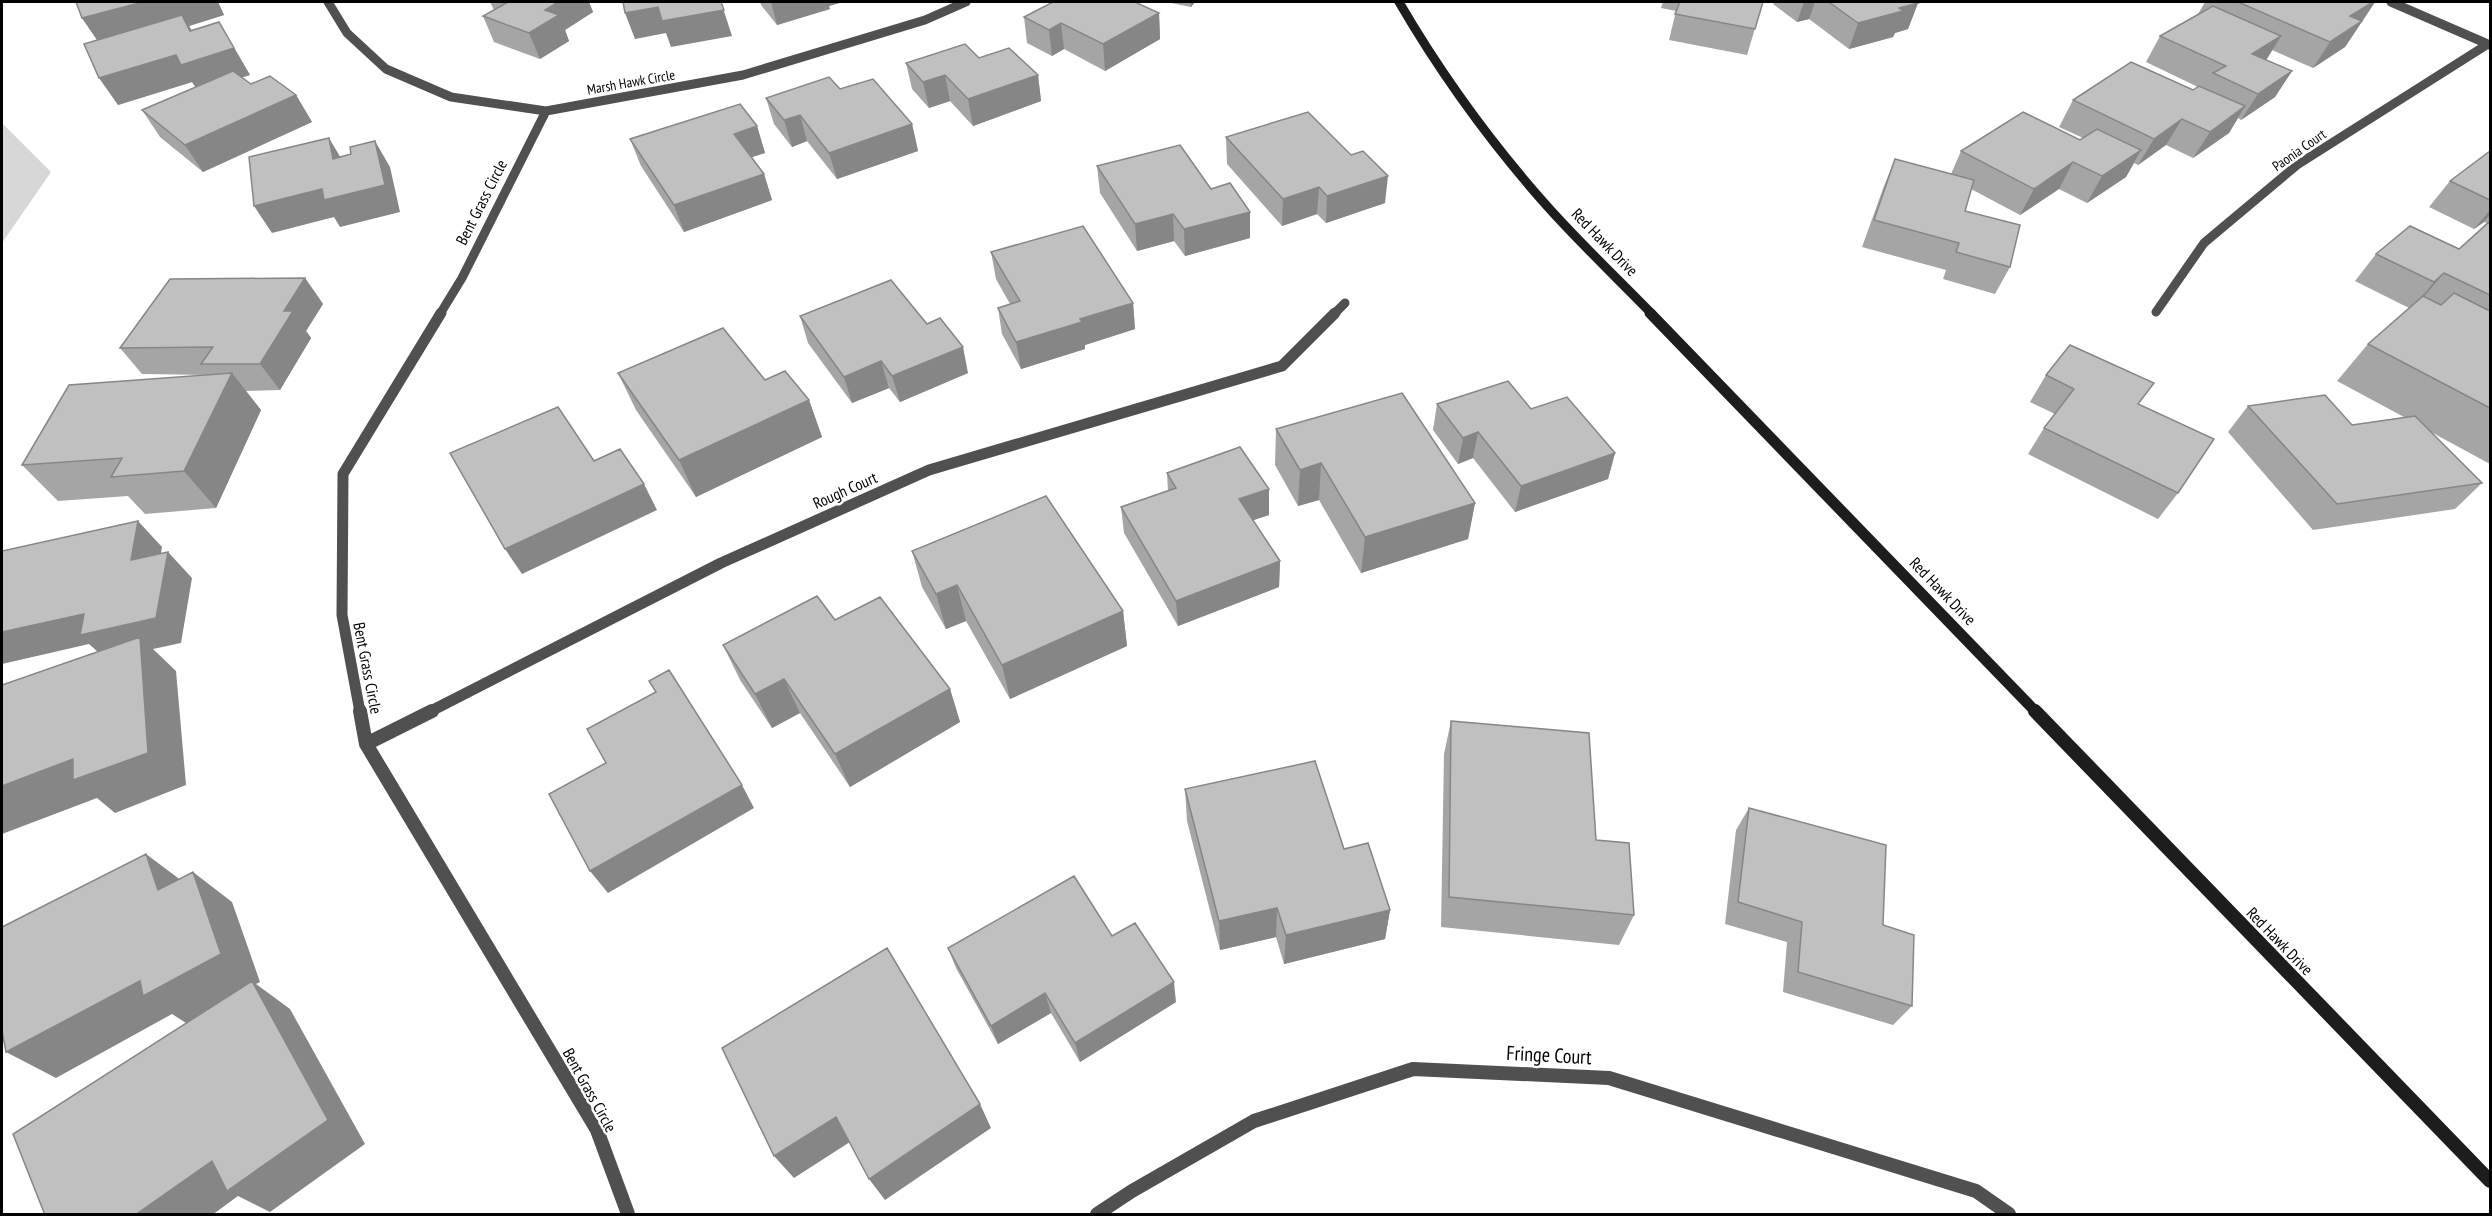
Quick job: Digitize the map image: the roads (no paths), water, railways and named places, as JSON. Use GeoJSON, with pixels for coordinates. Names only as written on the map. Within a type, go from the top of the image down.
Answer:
{"type":"FeatureCollection","features":[{"type":"Feature","properties":{"kind":"street","name":"Marsh Hawk Circle"},"geometry":{"type":"LineString","coordinates":[[328,2],[347,33],[386,69],[451,97],[546,111],[743,75],[925,20],[966,2]]}},
{"type":"Feature","properties":{"kind":"street","name":"Red Hawk Drive"},"geometry":{"type":"LineString","coordinates":[[1399,2],[1444,78],[1492,141],[1547,206],[2490,1181]]}},
{"type":"Feature","properties":{"kind":"street"},"geometry":{"type":"LineString","coordinates":[[2391,2],[2489,44]]}},
{"type":"Feature","properties":{"kind":"street","name":"Paonia Court"},"geometry":{"type":"LineString","coordinates":[[2156,312],[2204,243],[2297,165],[2489,44]]}},
{"type":"Feature","properties":{"kind":"street","name":"Bent Grass Circle"},"geometry":{"type":"LineString","coordinates":[[546,111],[462,278],[343,474],[342,615],[366,744],[597,1130],[628,1215]]}},
{"type":"Feature","properties":{"kind":"street","name":"Rough Court"},"geometry":{"type":"LineString","coordinates":[[366,744],[721,563],[929,470],[1282,366],[1345,303]]}},
{"type":"Feature","properties":{"kind":"street","name":"Fringe Court"},"geometry":{"type":"LineString","coordinates":[[1097,1215],[1132,1191],[1254,1121],[1413,1069],[1609,1078],[1976,1191],[2009,1215]]}}]}
